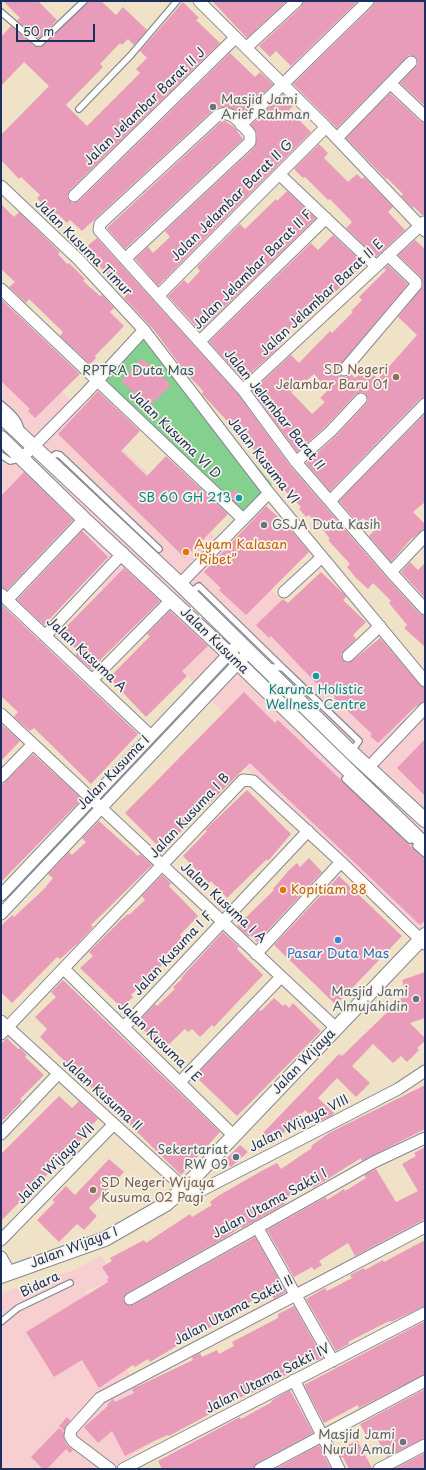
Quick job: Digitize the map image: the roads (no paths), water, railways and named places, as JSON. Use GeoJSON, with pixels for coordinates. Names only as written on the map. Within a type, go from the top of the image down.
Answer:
{"type":"FeatureCollection","features":[{"type":"Feature","properties":{"kind":"street"},"geometry":{"type":"LineString","coordinates":[[247,47],[296,1]]}},
{"type":"Feature","properties":{"kind":"street"},"geometry":{"type":"LineString","coordinates":[[125,259],[250,142],[250,134],[241,125],[368,1]]}},
{"type":"Feature","properties":{"kind":"street"},"geometry":{"type":"LineString","coordinates":[[202,2],[235,38],[247,47],[423,226]]}},
{"type":"Feature","properties":{"kind":"street","name":"Jalan Jelambar Barat II J"},"geometry":{"type":"LineString","coordinates":[[74,196],[235,38]]}},
{"type":"Feature","properties":{"kind":"street"},"geometry":{"type":"LineString","coordinates":[[337,138],[411,62]]}},
{"type":"Feature","properties":{"kind":"street"},"geometry":{"type":"LineString","coordinates":[[391,84],[425,116]]}},
{"type":"Feature","properties":{"kind":"street","name":"Jalan Jelambar Barat II"},"geometry":{"type":"LineString","coordinates":[[241,125],[230,114],[224,113],[217,116],[100,224],[99,230],[243,390],[296,462],[425,609]]}},
{"type":"Feature","properties":{"kind":"street","name":"Jalan Jelambar Barat II G"},"geometry":{"type":"LineString","coordinates":[[159,295],[326,126]]}},
{"type":"Feature","properties":{"kind":"street"},"geometry":{"type":"LineString","coordinates":[[279,174],[376,266]]}},
{"type":"Feature","properties":{"kind":"street","name":"Jalan Kusuma Timur"},"geometry":{"type":"LineString","coordinates":[[1,186],[78,260],[144,330]]}},
{"type":"Feature","properties":{"kind":"street","name":"Jalan Jelambar Barat II F"},"geometry":{"type":"LineString","coordinates":[[200,341],[326,218]]}},
{"type":"Feature","properties":{"kind":"street","name":"Jalan Jelambar Barat II E"},"geometry":{"type":"LineString","coordinates":[[243,390],[388,255],[423,226]]}},
{"type":"Feature","properties":{"kind":"street"},"geometry":{"type":"LineString","coordinates":[[344,370],[416,285],[416,282],[388,255]]}},
{"type":"Feature","properties":{"kind":"street","name":"Jalan Kusuma VI D"},"geometry":{"type":"LineString","coordinates":[[1,289],[243,519]]}},
{"type":"Feature","properties":{"kind":"street"},"geometry":{"type":"LineString","coordinates":[[22,458],[144,330]]}},
{"type":"Feature","properties":{"kind":"street","name":"Jalan Kusuma VI"},"geometry":{"type":"LineString","coordinates":[[144,330],[269,493],[425,681]]}},
{"type":"Feature","properties":{"kind":"street"},"geometry":{"type":"LineString","coordinates":[[296,462],[331,431],[361,399]]}},
{"type":"Feature","properties":{"kind":"street"},"geometry":{"type":"LineString","coordinates":[[330,501],[425,404]]}},
{"type":"Feature","properties":{"kind":"street","name":"Jalan Kusuma"},"geometry":{"type":"LineString","coordinates":[[1,416],[185,588],[244,648],[351,752],[425,820]]}},
{"type":"Feature","properties":{"kind":"street","name":"Jalan Kusuma"},"geometry":{"type":"LineString","coordinates":[[1,438],[84,519],[123,553],[234,659],[425,845]]}},
{"type":"Feature","properties":{"kind":"street"},"geometry":{"type":"LineString","coordinates":[[185,588],[243,519],[269,493]]}},
{"type":"Feature","properties":{"kind":"street"},"geometry":{"type":"LineString","coordinates":[[4,597],[84,519]]}},
{"type":"Feature","properties":{"kind":"street"},"geometry":{"type":"LineString","coordinates":[[391,572],[425,536]]}},
{"type":"Feature","properties":{"kind":"street"},"geometry":{"type":"LineString","coordinates":[[45,636],[123,553]]}},
{"type":"Feature","properties":{"kind":"street"},"geometry":{"type":"LineString","coordinates":[[284,592],[322,557]]}},
{"type":"Feature","properties":{"kind":"street","name":"Jalan Kusuma A"},"geometry":{"type":"LineString","coordinates":[[4,597],[151,736]]}},
{"type":"Feature","properties":{"kind":"street"},"geometry":{"type":"LineString","coordinates":[[92,680],[171,600]]}},
{"type":"Feature","properties":{"kind":"street"},"geometry":{"type":"LineString","coordinates":[[348,656],[380,626]]}},
{"type":"Feature","properties":{"kind":"street","name":"Jalan Kusuma I"},"geometry":{"type":"LineString","coordinates":[[1,914],[100,808],[244,648]]}},
{"type":"Feature","properties":{"kind":"street","name":"Jalan Kusuma I"},"geometry":{"type":"LineString","coordinates":[[1,895],[151,736],[234,659]]}},
{"type":"Feature","properties":{"kind":"street"},"geometry":{"type":"LineString","coordinates":[[368,768],[425,708]]}},
{"type":"Feature","properties":{"kind":"street","name":"Jalan Kusuma I A"},"geometry":{"type":"LineString","coordinates":[[1,714],[336,1028]]}},
{"type":"Feature","properties":{"kind":"street"},"geometry":{"type":"LineString","coordinates":[[1,777],[32,744]]}},
{"type":"Feature","properties":{"kind":"street","name":"Jalan Kusuma I B"},"geometry":{"type":"LineString","coordinates":[[3,1028],[64,969],[243,780],[253,781],[424,939]]}},
{"type":"Feature","properties":{"kind":"street","name":"Jalan Kusuma I F"},"geometry":{"type":"LineString","coordinates":[[124,1027],[308,831]]}},
{"type":"Feature","properties":{"kind":"street"},"geometry":{"type":"LineString","coordinates":[[256,954],[341,862]]}},
{"type":"Feature","properties":{"kind":"street","name":"Jalan Wijaya"},"geometry":{"type":"LineString","coordinates":[[184,1188],[336,1028],[424,939]]}},
{"type":"Feature","properties":{"kind":"street","name":"Jalan Kusuma I E"},"geometry":{"type":"LineString","coordinates":[[64,969],[234,1136]]}},
{"type":"Feature","properties":{"kind":"street"},"geometry":{"type":"LineString","coordinates":[[180,1082],[281,977]]}},
{"type":"Feature","properties":{"kind":"street","name":"Jalan Kusuma II"},"geometry":{"type":"LineString","coordinates":[[3,1028],[58,1074],[184,1188]]}},
{"type":"Feature","properties":{"kind":"street","name":"Jalan Wijaya VIII"},"geometry":{"type":"LineString","coordinates":[[184,1188],[194,1192],[200,1191],[398,1088],[425,1071]]}},
{"type":"Feature","properties":{"kind":"street"},"geometry":{"type":"LineString","coordinates":[[1,1134],[58,1074]]}},
{"type":"Feature","properties":{"kind":"street","name":"Jalan Wijaya VII"},"geometry":{"type":"LineString","coordinates":[[1,1240],[113,1125]]}},
{"type":"Feature","properties":{"kind":"street","name":"Jalan Utama Sakti I"},"geometry":{"type":"LineString","coordinates":[[130,1299],[374,1162],[425,1138]]}},
{"type":"Feature","properties":{"kind":"street","name":"Jalan Wijaya I"},"geometry":{"type":"LineString","coordinates":[[5,1274],[105,1239],[166,1204],[184,1188]]}},
{"type":"Feature","properties":{"kind":"street"},"geometry":{"type":"LineString","coordinates":[[257,1227],[333,1361]]}},
{"type":"Feature","properties":{"kind":"street","name":"Jalan Utama Sakti II"},"geometry":{"type":"LineString","coordinates":[[110,1469],[73,1441],[70,1436],[70,1430],[100,1398],[425,1227]]}},
{"type":"Feature","properties":{"kind":"street"},"geometry":{"type":"LineString","coordinates":[[1,1257],[5,1274]]}},
{"type":"Feature","properties":{"kind":"street","name":"Jalan Utama Sakti IV"},"geometry":{"type":"LineString","coordinates":[[123,1469],[425,1313]]}},
{"type":"Feature","properties":{"kind":"street"},"geometry":{"type":"LineString","coordinates":[[294,1380],[340,1469]]}},
{"type":"Feature","properties":{"kind":"street"},"geometry":{"type":"LineString","coordinates":[[260,1469],[425,1381]]}},
{"type":"Feature","properties":{"kind":"street"},"geometry":{"type":"LineString","coordinates":[[379,1469],[425,1446]]}},
{"type":"Feature","properties":{"kind":"lane"},"geometry":{"type":"LineString","coordinates":[[1,12],[37,43],[40,43],[84,1]]}},
{"type":"Feature","properties":{"kind":"lane"},"geometry":{"type":"LineString","coordinates":[[79,109],[131,55],[176,1]]}},
{"type":"Feature","properties":{"kind":"lane"},"geometry":{"type":"LineString","coordinates":[[1,404],[21,425],[22,435]]}},
{"type":"Feature","properties":{"kind":"lane"},"geometry":{"type":"LineString","coordinates":[[48,460],[56,454],[60,456],[159,549]]}},
{"type":"Feature","properties":{"kind":"lane"},"geometry":{"type":"LineString","coordinates":[[1,455],[10,461],[22,458]]}},
{"type":"Feature","properties":{"kind":"lane"},"geometry":{"type":"LineString","coordinates":[[185,588],[199,586],[359,741],[351,752]]}},
{"type":"Feature","properties":{"kind":"lane"},"geometry":{"type":"LineString","coordinates":[[267,670],[273,667],[283,668]]}},
{"type":"Feature","properties":{"kind":"lane"},"geometry":{"type":"LineString","coordinates":[[351,774],[345,779],[425,854]]}},
{"type":"Feature","properties":{"kind":"lane","name":"Bidara"},"geometry":{"type":"LineString","coordinates":[[1,1322],[18,1308],[70,1282]]}},
{"type":"Feature","properties":{"kind":"place","name":"Masjid Jami Arief Rahman"},"geometry":{"type":"Point","coordinates":[213,107]}},
{"type":"Feature","properties":{"kind":"place","name":"SD Negeri Jelambar Baru 01"},"geometry":{"type":"Point","coordinates":[396,377]}},
{"type":"Feature","properties":{"kind":"place","name":"SB 60 GH 213"},"geometry":{"type":"Point","coordinates":[239,498]}},
{"type":"Feature","properties":{"kind":"place","name":"GSJA Duta Kasih"},"geometry":{"type":"Point","coordinates":[264,525]}},
{"type":"Feature","properties":{"kind":"place","name":"Ayam Kalasan “Ribet”"},"geometry":{"type":"Point","coordinates":[186,552]}},
{"type":"Feature","properties":{"kind":"place","name":"Karuna Holistic Wellness Centre"},"geometry":{"type":"Point","coordinates":[316,676]}},
{"type":"Feature","properties":{"kind":"place","name":"Kopitiam 88"},"geometry":{"type":"Point","coordinates":[283,890]}},
{"type":"Feature","properties":{"kind":"place","name":"Pasar Duta Mas"},"geometry":{"type":"Point","coordinates":[338,940]}},
{"type":"Feature","properties":{"kind":"place","name":"Masjid Jami Almujahidin"},"geometry":{"type":"Point","coordinates":[416,999]}},
{"type":"Feature","properties":{"kind":"place","name":"Sekertariat RW 09"},"geometry":{"type":"Point","coordinates":[236,1157]}},
{"type":"Feature","properties":{"kind":"place","name":"SD Negeri Wijaya Kusuma 02 Pagi"},"geometry":{"type":"Point","coordinates":[93,1190]}},
{"type":"Feature","properties":{"kind":"place","name":"Masjid Jami Nurul Amal"},"geometry":{"type":"Point","coordinates":[403,1442]}},
{"type":"Feature","properties":{"kind":"park label","name":"RPTRA Duta Mas"},"geometry":{"type":"Point","coordinates":[138,371]}}]}
